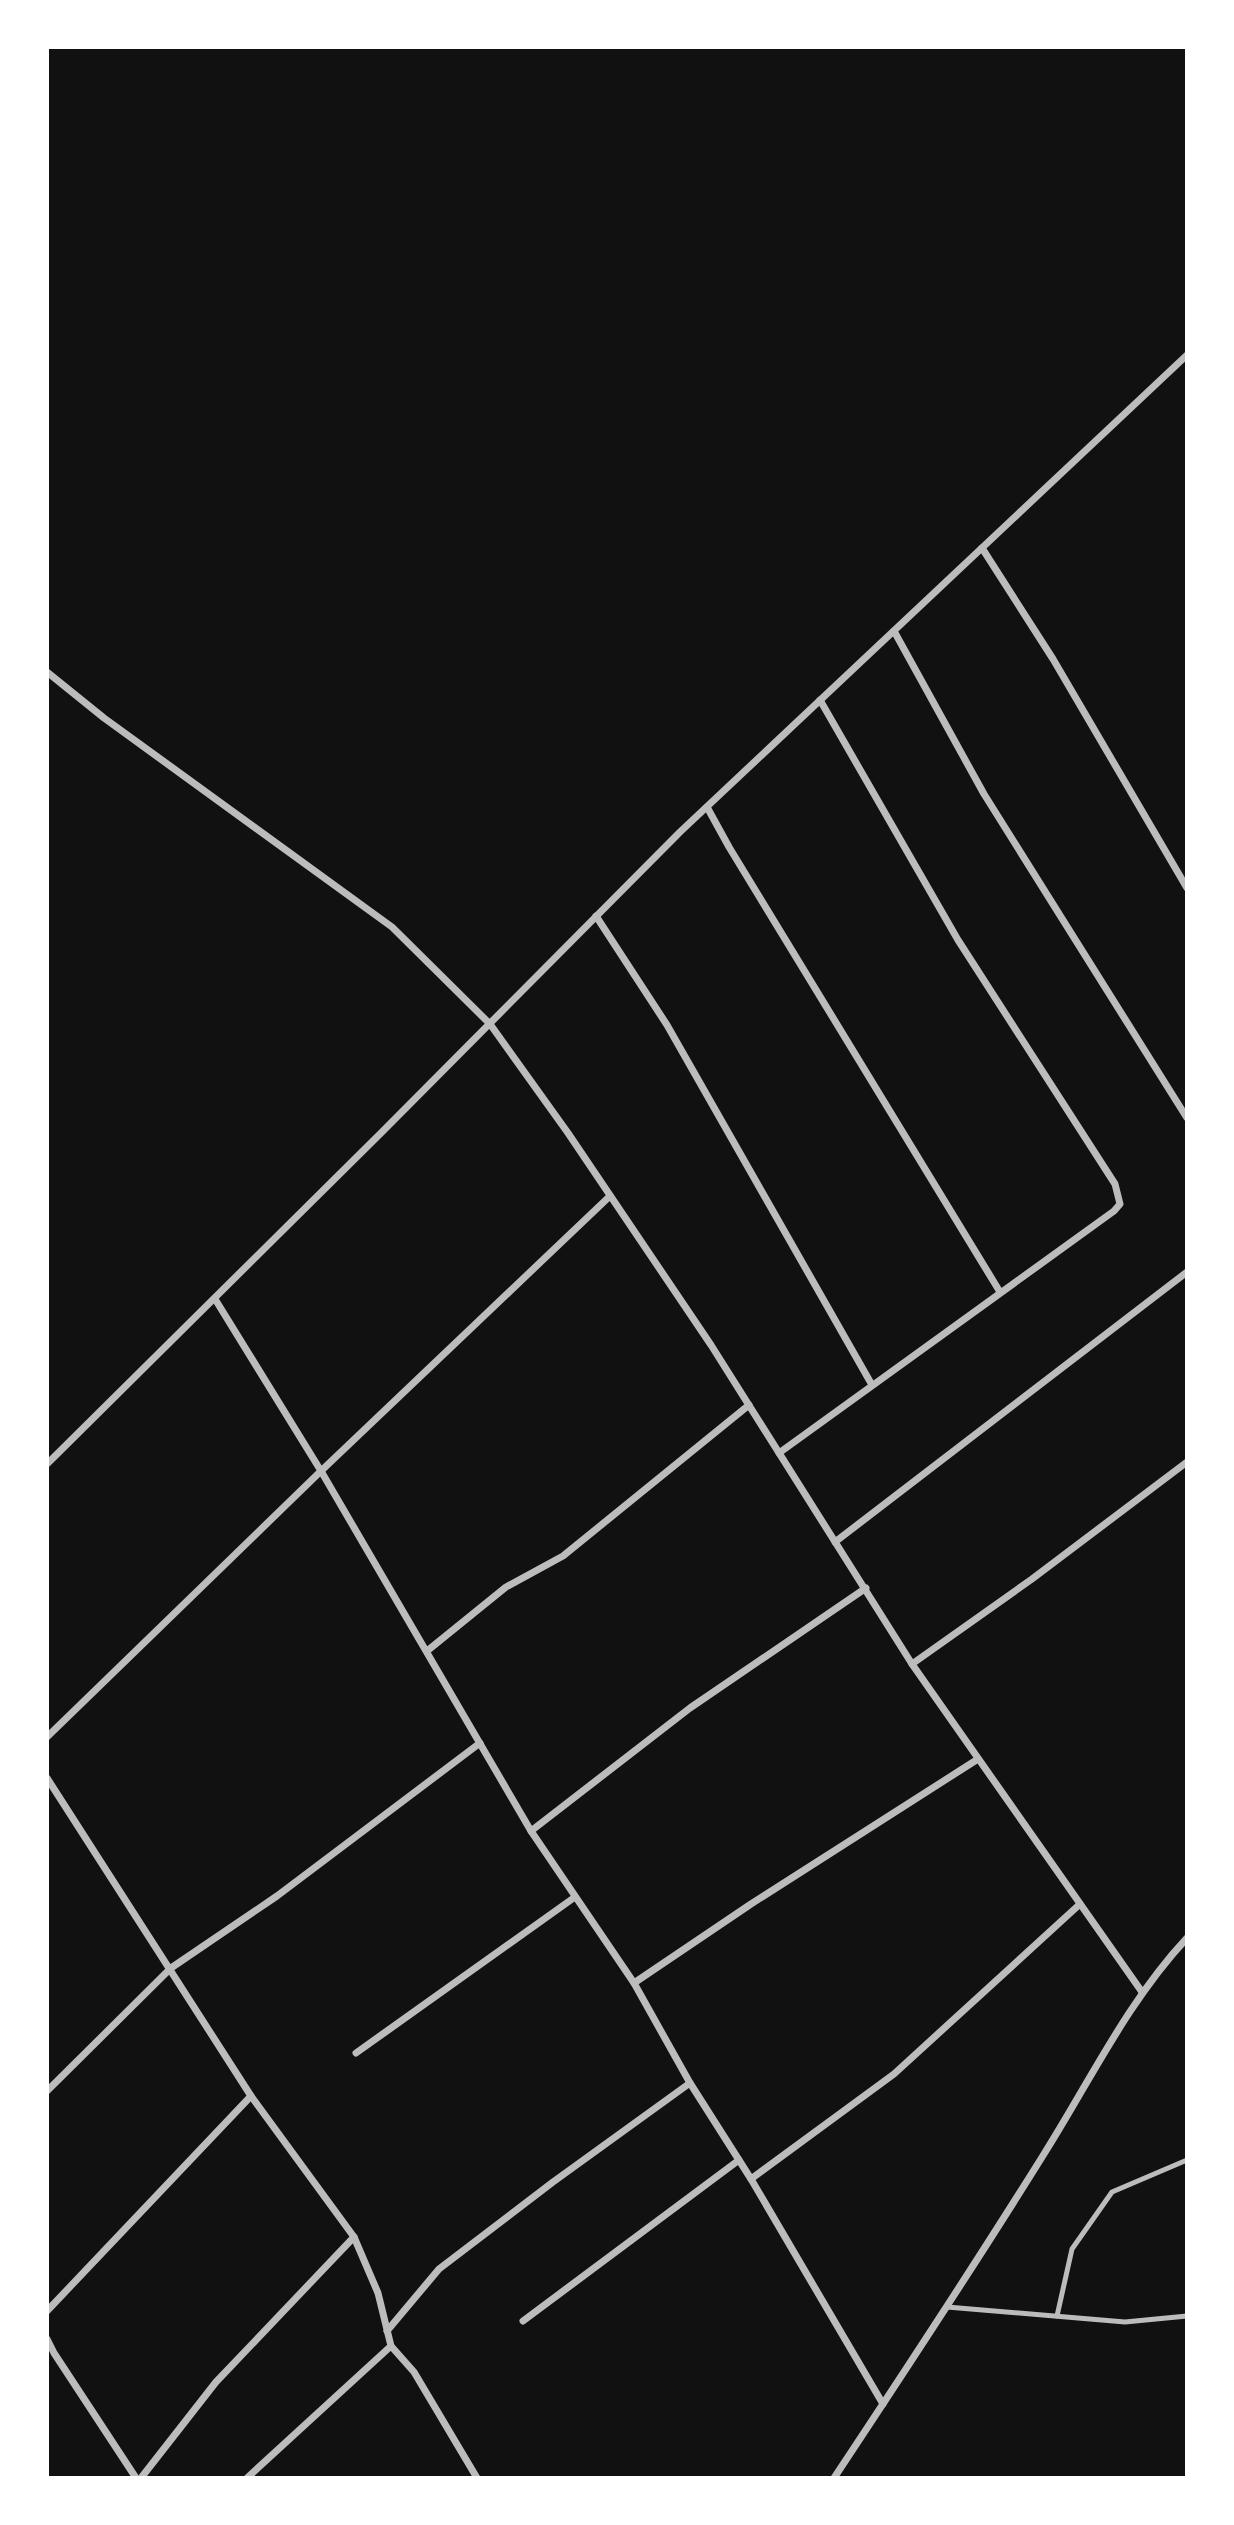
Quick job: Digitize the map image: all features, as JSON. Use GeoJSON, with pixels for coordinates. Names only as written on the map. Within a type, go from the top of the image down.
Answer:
{"type":"FeatureCollection","features":[{"type":"Feature","properties":{"kind":"street"},"geometry":{"type":"LineString","coordinates":[[47,1464],[706,807],[1187,355]]}},
{"type":"Feature","properties":{"kind":"street"},"geometry":{"type":"LineString","coordinates":[[982,548],[1053,659],[1187,888]]}},
{"type":"Feature","properties":{"kind":"street"},"geometry":{"type":"LineString","coordinates":[[894,631],[984,793],[1187,1118]]}},
{"type":"Feature","properties":{"kind":"street"},"geometry":{"type":"LineString","coordinates":[[47,673],[104,718],[392,927],[490,1024],[610,1196],[749,1405],[912,1664],[1142,1992]]}},
{"type":"Feature","properties":{"kind":"street"},"geometry":{"type":"LineString","coordinates":[[779,1453],[1114,1211],[1120,1204],[1115,1184],[958,940],[820,700]]}},
{"type":"Feature","properties":{"kind":"street"},"geometry":{"type":"LineString","coordinates":[[706,807],[1000,1292]]}},
{"type":"Feature","properties":{"kind":"street"},"geometry":{"type":"LineString","coordinates":[[596,916],[667,1025],[872,1385]]}},
{"type":"Feature","properties":{"kind":"street"},"geometry":{"type":"LineString","coordinates":[[47,1737],[610,1196]]}},
{"type":"Feature","properties":{"kind":"street"},"geometry":{"type":"LineString","coordinates":[[835,1542],[1187,1272]]}},
{"type":"Feature","properties":{"kind":"street"},"geometry":{"type":"LineString","coordinates":[[215,1298],[321,1471],[531,1831],[634,1983],[690,2083],[751,2179],[883,2404]]}},
{"type":"Feature","properties":{"kind":"street"},"geometry":{"type":"LineString","coordinates":[[427,1651],[506,1587],[563,1556],[749,1405]]}},
{"type":"Feature","properties":{"kind":"street"},"geometry":{"type":"LineString","coordinates":[[912,1664],[1032,1579],[1187,1462]]}},
{"type":"Feature","properties":{"kind":"street"},"geometry":{"type":"LineString","coordinates":[[531,1831],[690,1708],[866,1588]]}},
{"type":"Feature","properties":{"kind":"street"},"geometry":{"type":"LineString","coordinates":[[47,2091],[171,1968],[277,1896],[480,1743]]}},
{"type":"Feature","properties":{"kind":"street"},"geometry":{"type":"LineString","coordinates":[[634,1983],[751,1904],[978,1759]]}},
{"type":"Feature","properties":{"kind":"street"},"geometry":{"type":"LineString","coordinates":[[47,1778],[251,2096],[354,2237],[378,2293],[391,2346],[414,2372],[477,2478]]}},
{"type":"Feature","properties":{"kind":"street"},"geometry":{"type":"LineString","coordinates":[[356,2053],[575,1897]]}},
{"type":"Feature","properties":{"kind":"street"},"geometry":{"type":"LineString","coordinates":[[751,2179],[894,2074],[1080,1904]]}},
{"type":"Feature","properties":{"kind":"street"},"geometry":{"type":"LineString","coordinates":[[834,2478],[1045,2153],[1142,1992],[1187,1938]]}},
{"type":"Feature","properties":{"kind":"street"},"geometry":{"type":"LineString","coordinates":[[387,2331],[439,2269],[690,2083]]}},
{"type":"Feature","properties":{"kind":"street"},"geometry":{"type":"LineString","coordinates":[[47,2311],[251,2096]]}},
{"type":"Feature","properties":{"kind":"street"},"geometry":{"type":"LineString","coordinates":[[523,2321],[739,2160]]}},
{"type":"Feature","properties":{"kind":"street"},"geometry":{"type":"LineString","coordinates":[[141,2478],[216,2382],[354,2237]]}},
{"type":"Feature","properties":{"kind":"street"},"geometry":{"type":"LineString","coordinates":[[47,2339],[136,2478]]}},
{"type":"Feature","properties":{"kind":"street"},"geometry":{"type":"LineString","coordinates":[[247,2478],[391,2346]]}},
{"type":"Feature","properties":{"kind":"lane"},"geometry":{"type":"LineString","coordinates":[[1057,2316],[1072,2249],[1112,2192],[1187,2160]]}},
{"type":"Feature","properties":{"kind":"lane"},"geometry":{"type":"LineString","coordinates":[[947,2307],[1125,2322],[1187,2316]]}}]}
